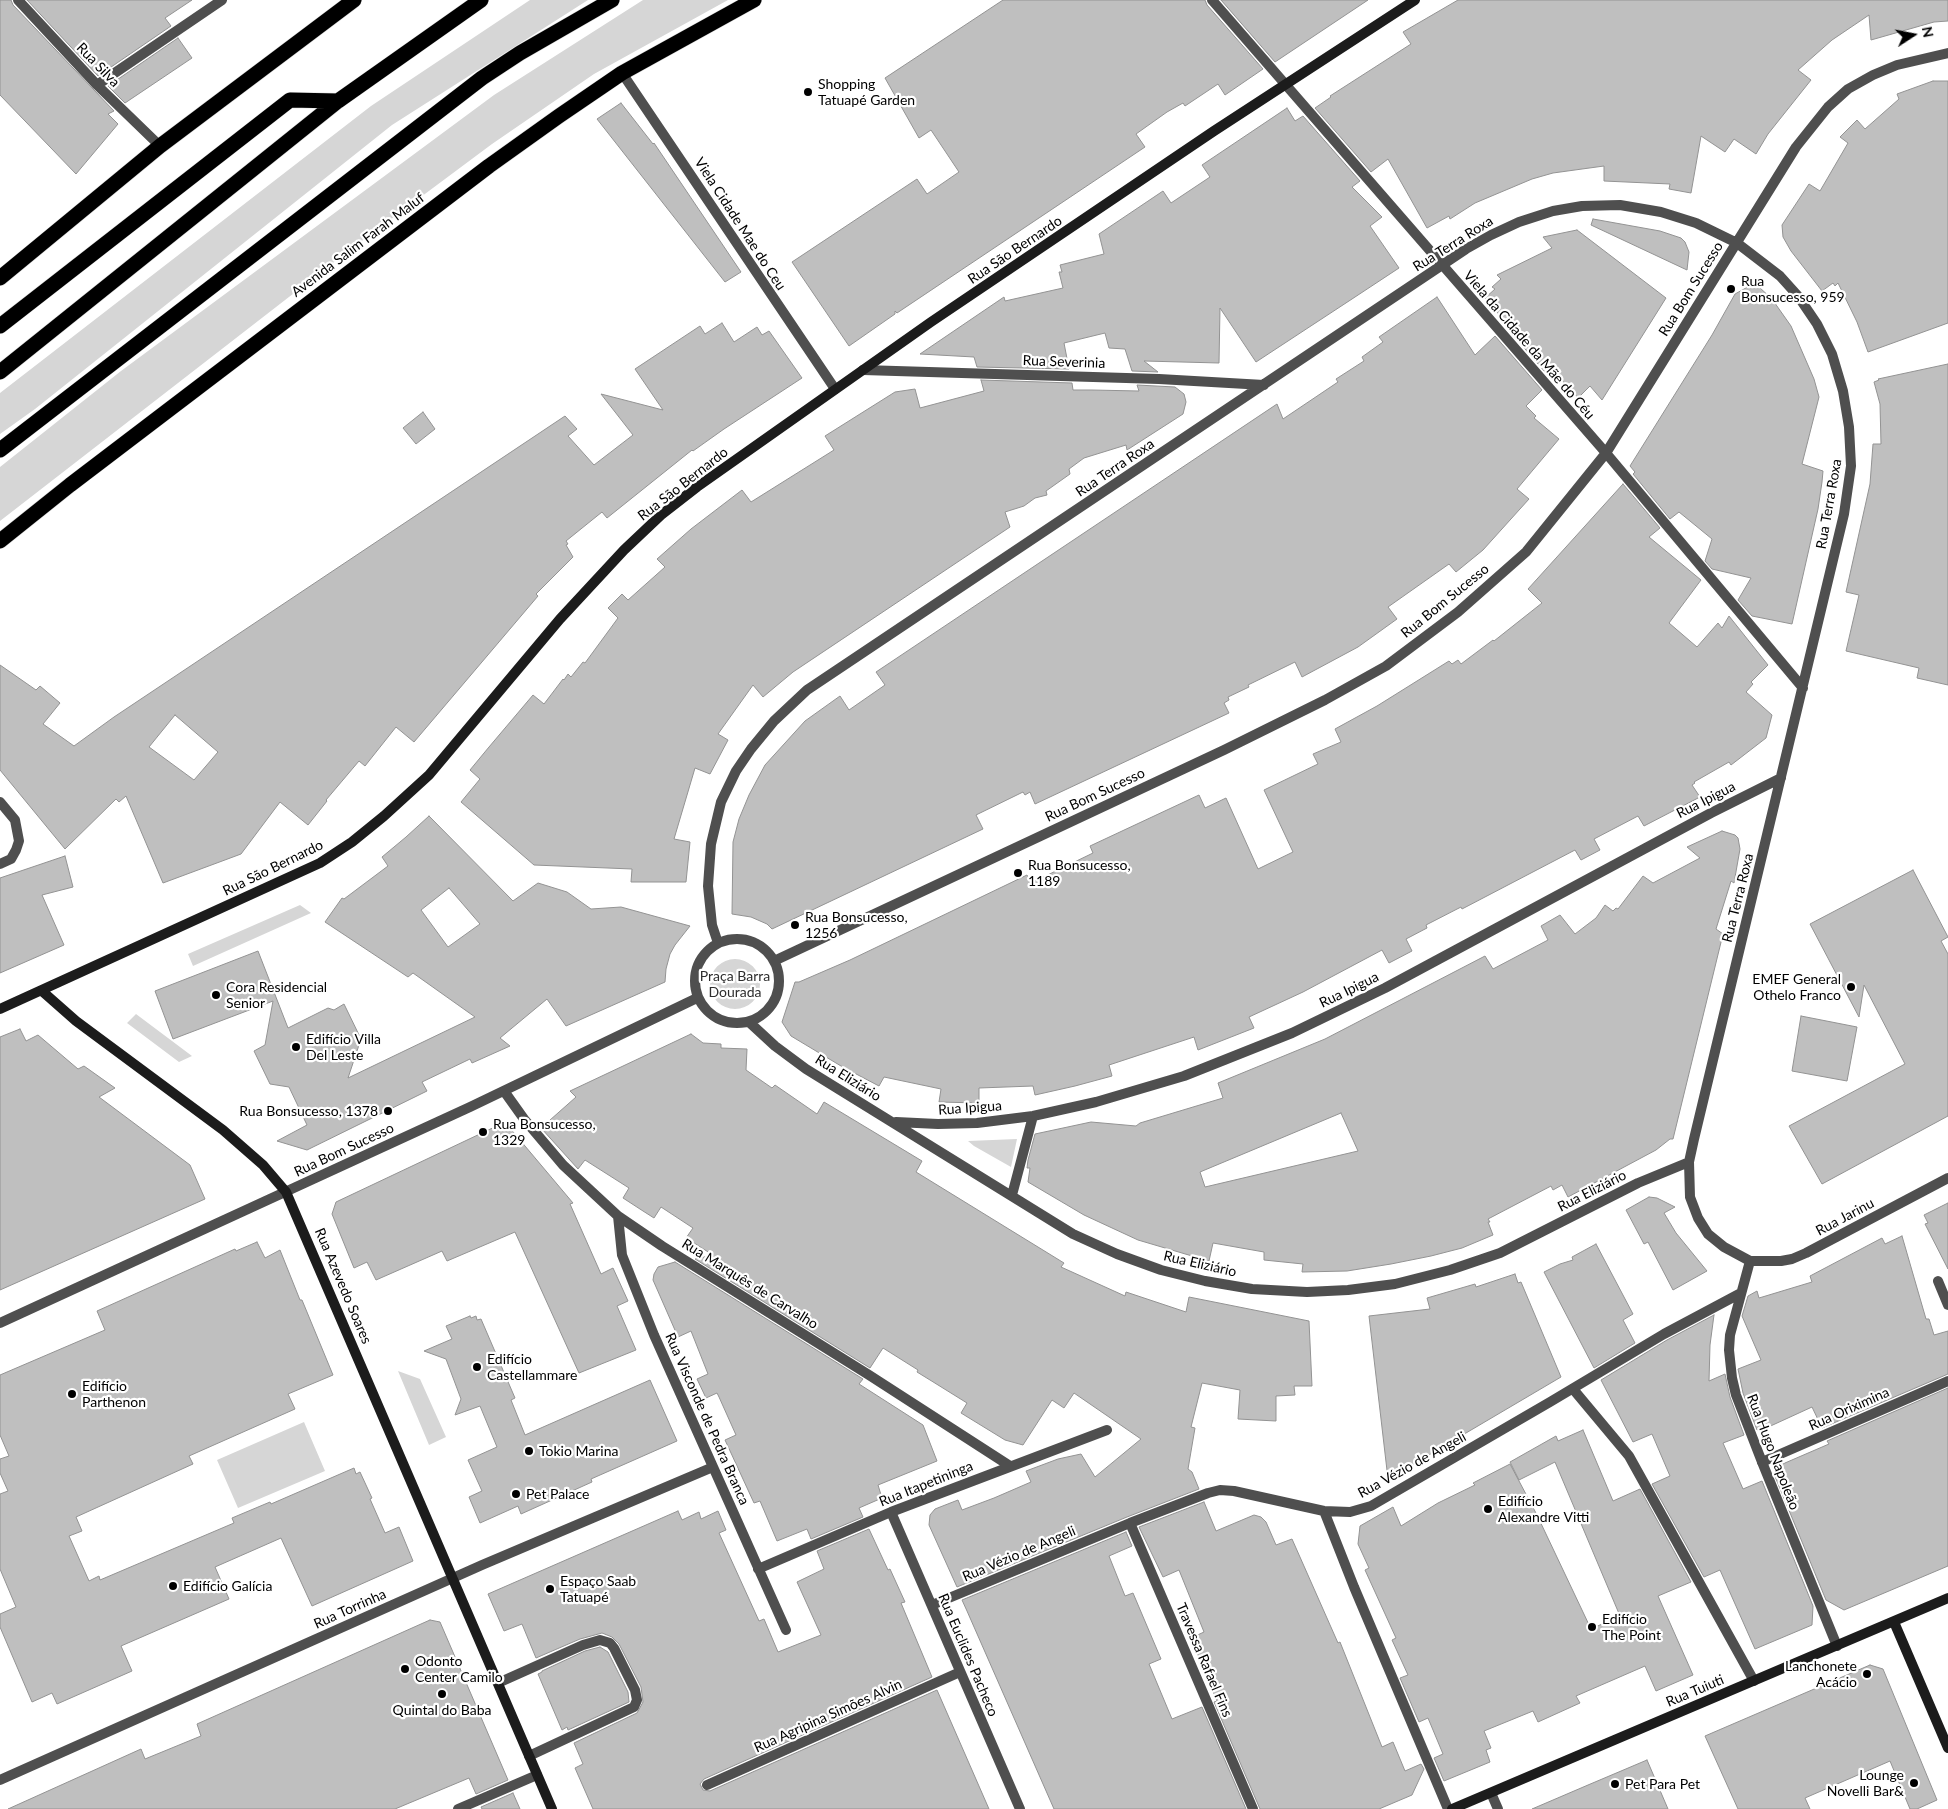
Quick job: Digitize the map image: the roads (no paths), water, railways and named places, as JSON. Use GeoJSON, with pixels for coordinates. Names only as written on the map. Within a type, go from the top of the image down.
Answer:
{"type":"FeatureCollection","features":[{"type":"Feature","properties":{"kind":"highway"},"geometry":{"type":"LineString","coordinates":[[0,278],[160,146],[354,0]]}},
{"type":"Feature","properties":{"kind":"highway"},"geometry":{"type":"LineString","coordinates":[[0,372],[338,101],[481,0]]}},
{"type":"Feature","properties":{"kind":"highway"},"geometry":{"type":"LineString","coordinates":[[0,450],[482,78],[520,53],[612,0]]}},
{"type":"Feature","properties":{"kind":"highway","name":"Avenida Salim Farah Maluf"},"geometry":{"type":"LineString","coordinates":[[0,541],[85,473],[481,172],[559,116],[622,73],[754,0]]}},
{"type":"Feature","properties":{"kind":"highway"},"geometry":{"type":"LineString","coordinates":[[0,326],[290,100],[338,101]]}},
{"type":"Feature","properties":{"kind":"street","name":"Rua Silva"},"geometry":{"type":"LineString","coordinates":[[18,0],[97,85],[160,146]]}},
{"type":"Feature","properties":{"kind":"street"},"geometry":{"type":"LineString","coordinates":[[97,85],[222,0]]}},
{"type":"Feature","properties":{"kind":"street","name":"Viela da Cidade da Mãe do Céu"},"geometry":{"type":"LineString","coordinates":[[1212,0],[1441,266],[1606,453],[1803,688]]}},
{"type":"Feature","properties":{"kind":"street","name":"Rua São Bernardo"},"geometry":{"type":"LineString","coordinates":[[0,1009],[320,863],[352,842],[429,775],[560,619],[661,515],[697,487],[835,389],[1214,131],[1415,0]]}},
{"type":"Feature","properties":{"kind":"street","name":"Rua Bom Sucesso"},"geometry":{"type":"LineString","coordinates":[[774,961],[1224,750],[1325,700],[1386,666],[1458,612],[1526,552],[1606,453],[1796,147],[1828,107],[1848,89],[1897,64],[1948,53]]}},
{"type":"Feature","properties":{"kind":"street","name":"Viela Cidade Mae do Ceu"},"geometry":{"type":"LineString","coordinates":[[622,73],[835,389]]}},
{"type":"Feature","properties":{"kind":"street","name":"Rua Terra Roxa"},"geometry":{"type":"LineString","coordinates":[[718,943],[712,925],[708,886],[711,844],[721,802],[736,771],[751,749],[774,721],[807,690],[1466,249],[1519,222],[1552,211],[1582,206],[1620,205],[1661,212],[1696,223],[1737,243],[1780,276],[1798,296],[1817,324],[1832,354],[1843,391],[1849,427],[1851,466],[1844,514],[1689,1162],[1690,1197],[1698,1218],[1708,1234],[1724,1247],[1750,1261]]}},
{"type":"Feature","properties":{"kind":"street","name":"Rua Severinia"},"geometry":{"type":"LineString","coordinates":[[863,370],[1159,378],[1264,385]]}},
{"type":"Feature","properties":{"kind":"street","name":"Rua Ipigua"},"geometry":{"type":"LineString","coordinates":[[894,1122],[977,1123],[1033,1116],[1096,1102],[1184,1076],[1292,1033],[1385,988],[1711,813],[1781,778]]}},
{"type":"Feature","properties":{"kind":"street"},"geometry":{"type":"LineString","coordinates":[[0,802],[15,820],[18,841],[16,850],[11,858],[0,864]]}},
{"type":"Feature","properties":{"kind":"street"},"geometry":{"type":"LineString","coordinates":[[734,939],[750,941],[764,949],[774,961],[779,978],[777,995],[768,1010],[755,1020],[739,1024],[723,1022],[709,1013],[697,998],[694,984],[696,968],[705,953],[718,943],[734,939]]}},
{"type":"Feature","properties":{"kind":"street","name":"Rua Azevedo Soares"},"geometry":{"type":"LineString","coordinates":[[42,991],[76,1021],[223,1130],[263,1165],[286,1192],[552,1809]]}},
{"type":"Feature","properties":{"kind":"street","name":"Rua Bom Sucesso"},"geometry":{"type":"LineString","coordinates":[[0,1323],[504,1091],[697,998]]}},
{"type":"Feature","properties":{"kind":"street","name":"Rua Eliziário"},"geometry":{"type":"LineString","coordinates":[[749,1022],[775,1046],[806,1069],[1073,1234],[1117,1254],[1161,1270],[1205,1281],[1252,1289],[1307,1292],[1348,1290],[1395,1284],[1450,1270],[1500,1253],[1638,1183],[1689,1162]]}},
{"type":"Feature","properties":{"kind":"street","name":"Rua Marquês de Carvalho"},"geometry":{"type":"LineString","coordinates":[[504,1091],[524,1119],[563,1165],[618,1216],[662,1246],[870,1375],[1010,1466]]}},
{"type":"Feature","properties":{"kind":"street"},"geometry":{"type":"LineString","coordinates":[[1012,1195],[1033,1116]]}},
{"type":"Feature","properties":{"kind":"street","name":"Rua Jarinu"},"geometry":{"type":"LineString","coordinates":[[1750,1261],[1767,1262],[1792,1259],[1948,1178]]}},
{"type":"Feature","properties":{"kind":"street","name":"Rua Visconde de Pedra Branca"},"geometry":{"type":"LineString","coordinates":[[618,1216],[622,1255],[654,1334],[786,1630]]}},
{"type":"Feature","properties":{"kind":"street","name":"Rua Hugo Napoleão"},"geometry":{"type":"LineString","coordinates":[[1750,1261],[1730,1334],[1732,1378],[1736,1395],[1836,1646]]}},
{"type":"Feature","properties":{"kind":"street"},"geometry":{"type":"LineString","coordinates":[[1938,1281],[1948,1305]]}},
{"type":"Feature","properties":{"kind":"street","name":"Rua Vézio de Angeli"},"geometry":{"type":"LineString","coordinates":[[932,1605],[1130,1523],[1196,1497],[1220,1490],[1234,1491],[1324,1511],[1350,1512],[1371,1506],[1664,1334],[1741,1293]]}},
{"type":"Feature","properties":{"kind":"street","name":"Rua Oriximina"},"geometry":{"type":"LineString","coordinates":[[1762,1462],[1948,1381]]}},
{"type":"Feature","properties":{"kind":"street"},"geometry":{"type":"LineString","coordinates":[[1573,1389],[1629,1456],[1754,1681]]}},
{"type":"Feature","properties":{"kind":"street","name":"Rua Itapetininga"},"geometry":{"type":"LineString","coordinates":[[758,1569],[891,1512],[1107,1430]]}},
{"type":"Feature","properties":{"kind":"street","name":"Rua Torrinha"},"geometry":{"type":"LineString","coordinates":[[0,1780],[453,1578],[712,1467]]}},
{"type":"Feature","properties":{"kind":"street"},"geometry":{"type":"LineString","coordinates":[[1324,1511],[1448,1809]]}},
{"type":"Feature","properties":{"kind":"street","name":"Rua Euclides Pacheco"},"geometry":{"type":"LineString","coordinates":[[891,1512],[1018,1808]]}},
{"type":"Feature","properties":{"kind":"street","name":"Travessa Rafael Fins"},"geometry":{"type":"LineString","coordinates":[[1130,1523],[1253,1809]]}},
{"type":"Feature","properties":{"kind":"street","name":"Rua Tuiuti"},"geometry":{"type":"LineString","coordinates":[[1452,1809],[1948,1598]]}},
{"type":"Feature","properties":{"kind":"street"},"geometry":{"type":"LineString","coordinates":[[1894,1622],[1948,1748]]}},
{"type":"Feature","properties":{"kind":"street"},"geometry":{"type":"LineString","coordinates":[[498,1683],[583,1645],[600,1640],[610,1643],[614,1648],[634,1690],[637,1700],[634,1707],[529,1756]]}},
{"type":"Feature","properties":{"kind":"street","name":"Rua Agripina Simões Alvin"},"geometry":{"type":"LineString","coordinates":[[707,1785],[960,1672]]}},
{"type":"Feature","properties":{"kind":"street"},"geometry":{"type":"LineString","coordinates":[[458,1809],[537,1774]]}},
{"type":"Feature","properties":{"kind":"street"},"geometry":{"type":"LineString","coordinates":[[1491,1793],[1498,1809]]}},
{"type":"Feature","properties":{"kind":"place","name":"Shopping Tatuapé Garden"},"geometry":{"type":"Point","coordinates":[808,92]}},
{"type":"Feature","properties":{"kind":"place","name":"Rua Bonsucesso, 959"},"geometry":{"type":"Point","coordinates":[1731,289]}},
{"type":"Feature","properties":{"kind":"place","name":"Rua Bonsucesso, 1189"},"geometry":{"type":"Point","coordinates":[1018,873]}},
{"type":"Feature","properties":{"kind":"place","name":"Rua Bonsucesso, 1256"},"geometry":{"type":"Point","coordinates":[795,925]}},
{"type":"Feature","properties":{"kind":"place","name":"EMEF General Othelo Franco"},"geometry":{"type":"Point","coordinates":[1851,987]}},
{"type":"Feature","properties":{"kind":"place","name":"Cora Residencial Senior"},"geometry":{"type":"Point","coordinates":[216,995]}},
{"type":"Feature","properties":{"kind":"place","name":"Edifício Villa Del Leste"},"geometry":{"type":"Point","coordinates":[296,1047]}},
{"type":"Feature","properties":{"kind":"place","name":"Rua Bonsucesso, 1378"},"geometry":{"type":"Point","coordinates":[388,1111]}},
{"type":"Feature","properties":{"kind":"place","name":"Rua Bonsucesso, 1329"},"geometry":{"type":"Point","coordinates":[483,1132]}},
{"type":"Feature","properties":{"kind":"place","name":"Edifício Castellammare"},"geometry":{"type":"Point","coordinates":[477,1367]}},
{"type":"Feature","properties":{"kind":"place","name":"Edifício Parthenon"},"geometry":{"type":"Point","coordinates":[72,1394]}},
{"type":"Feature","properties":{"kind":"place","name":"Tokio Marina"},"geometry":{"type":"Point","coordinates":[529,1451]}},
{"type":"Feature","properties":{"kind":"place","name":"Pet Palace"},"geometry":{"type":"Point","coordinates":[516,1494]}},
{"type":"Feature","properties":{"kind":"place","name":"Edifício Alexandre Vitti"},"geometry":{"type":"Point","coordinates":[1488,1509]}},
{"type":"Feature","properties":{"kind":"place","name":"Edifício Galícia"},"geometry":{"type":"Point","coordinates":[173,1586]}},
{"type":"Feature","properties":{"kind":"place","name":"Espaço Saab Tatuapé"},"geometry":{"type":"Point","coordinates":[550,1589]}},
{"type":"Feature","properties":{"kind":"place","name":"Edifício The Point"},"geometry":{"type":"Point","coordinates":[1592,1627]}},
{"type":"Feature","properties":{"kind":"place","name":"Odonto Center Camilo"},"geometry":{"type":"Point","coordinates":[405,1669]}},
{"type":"Feature","properties":{"kind":"place","name":"Lanchonete Acácio"},"geometry":{"type":"Point","coordinates":[1867,1674]}},
{"type":"Feature","properties":{"kind":"place","name":"Quintal do Baba"},"geometry":{"type":"Point","coordinates":[442,1694]}},
{"type":"Feature","properties":{"kind":"place","name":"Lounge Novelli Bar&"},"geometry":{"type":"Point","coordinates":[1914,1783]}},
{"type":"Feature","properties":{"kind":"place","name":"Pet Para Pet"},"geometry":{"type":"Point","coordinates":[1615,1784]}},
{"type":"Feature","properties":{"kind":"park label","name":"Praça Barra Dourada"},"geometry":{"type":"Point","coordinates":[735,984]}}]}
